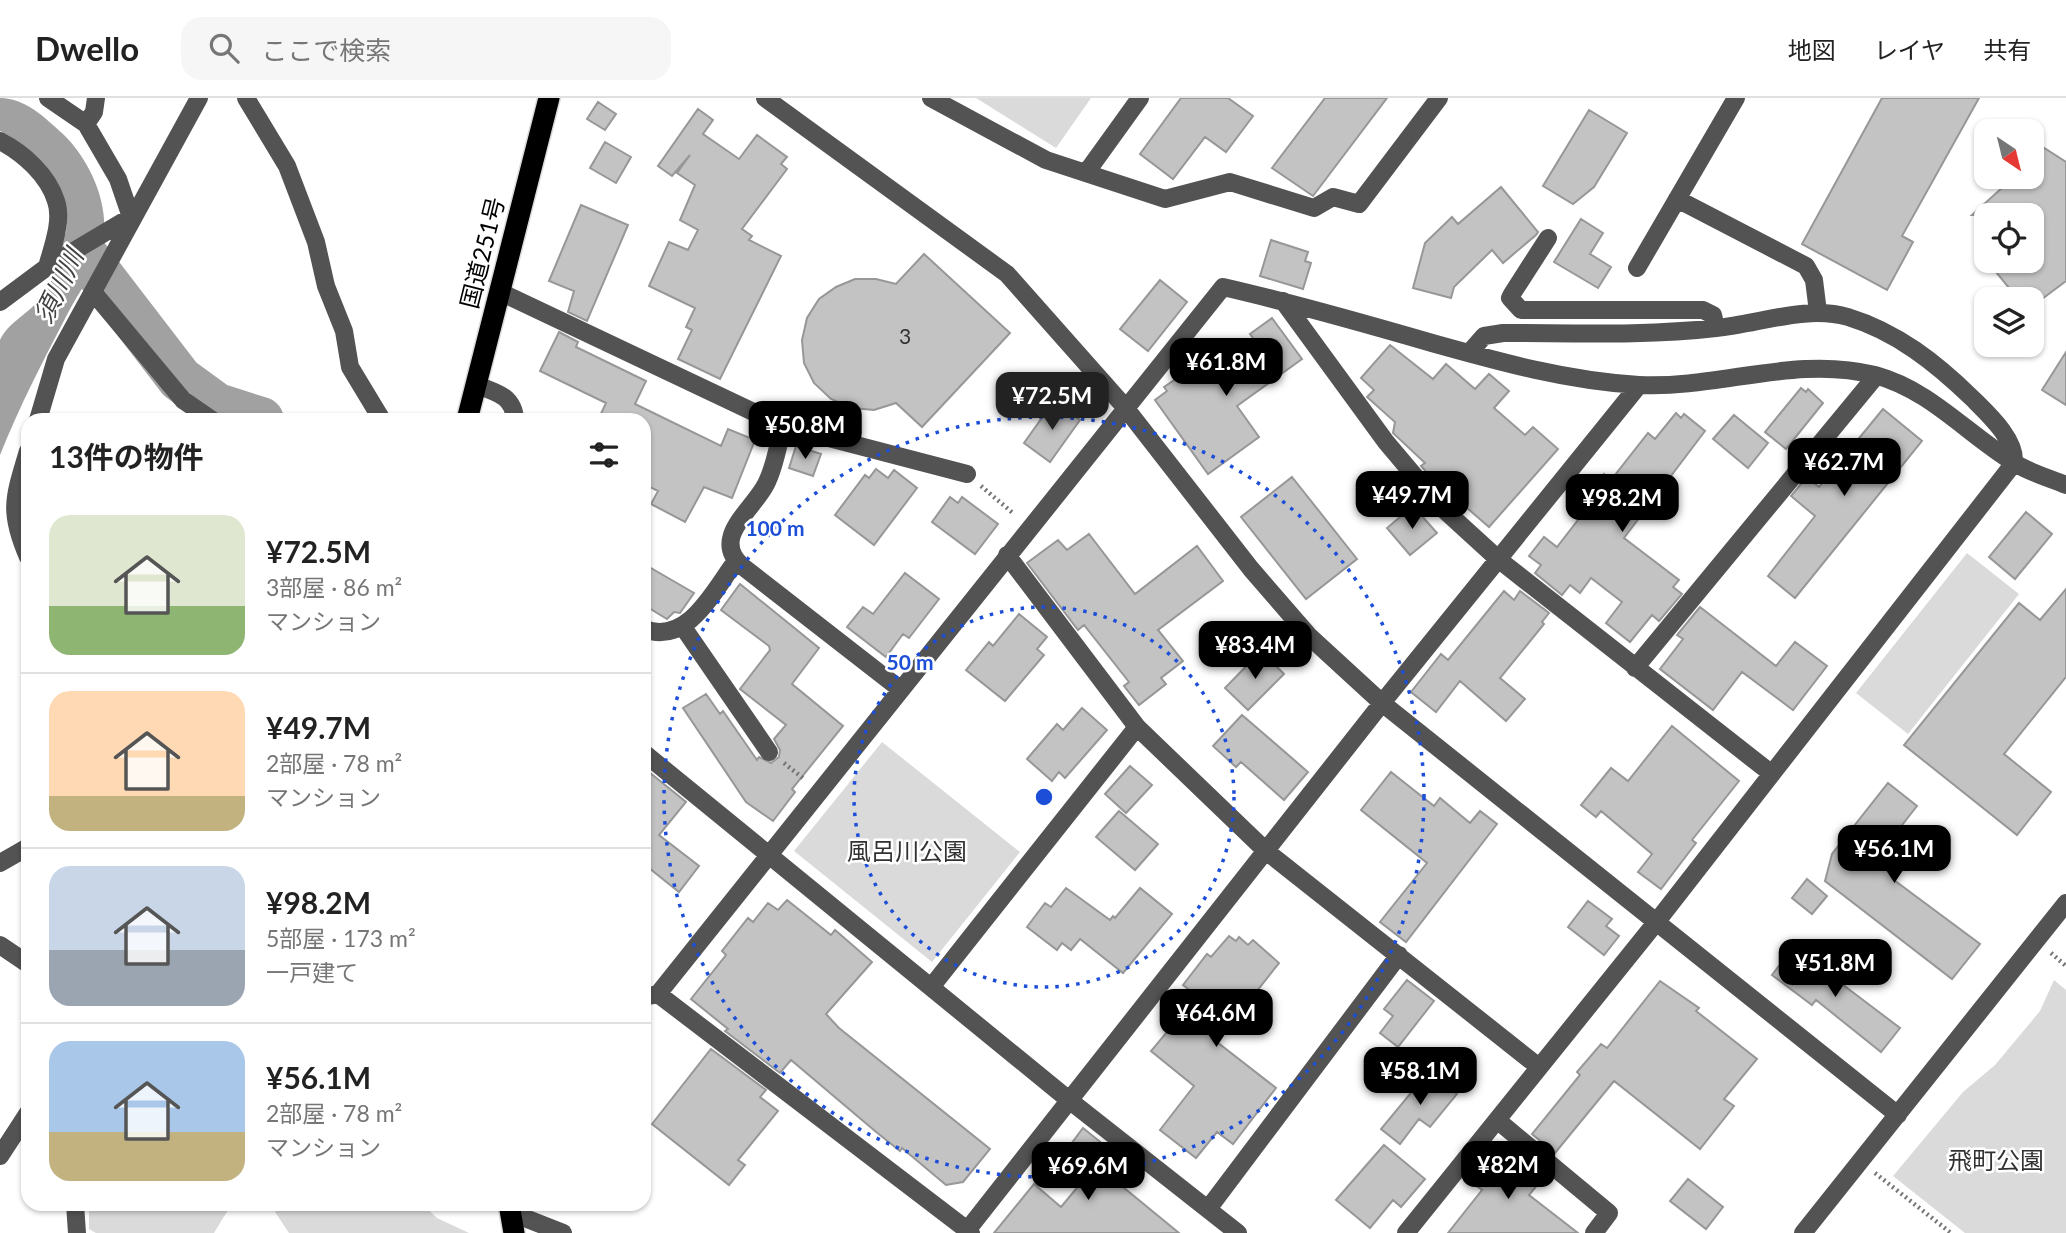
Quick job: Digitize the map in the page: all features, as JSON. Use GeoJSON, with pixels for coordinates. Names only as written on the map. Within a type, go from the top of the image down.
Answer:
{"type":"FeatureCollection","features":[{"type":"Feature","properties":{"kind":"highway","name":"国道251号"},"geometry":{"type":"LineString","coordinates":[[469,413],[549,98]]}},
{"type":"Feature","properties":{"kind":"street"},"geometry":{"type":"LineString","coordinates":[[48,98],[86,124],[118,178],[131,217]]}},
{"type":"Feature","properties":{"kind":"street"},"geometry":{"type":"LineString","coordinates":[[86,124],[94,112],[96,98]]}},
{"type":"Feature","properties":{"kind":"street"},"geometry":{"type":"LineString","coordinates":[[40,413],[56,359],[131,217],[199,98]]}},
{"type":"Feature","properties":{"kind":"street"},"geometry":{"type":"LineString","coordinates":[[246,98],[287,166],[316,242],[326,286],[344,331],[350,367],[378,413]]}},
{"type":"Feature","properties":{"kind":"street"},"geometry":{"type":"LineString","coordinates":[[765,98],[1007,274],[1125,406],[1251,569],[1309,636],[1382,703],[1658,920],[1898,1115]]}},
{"type":"Feature","properties":{"kind":"street"},"geometry":{"type":"LineString","coordinates":[[931,98],[1046,160],[1165,199],[1230,182],[1314,208],[1334,197],[1359,204],[1439,98]]}},
{"type":"Feature","properties":{"kind":"street"},"geometry":{"type":"LineString","coordinates":[[1086,173],[1140,98]]}},
{"type":"Feature","properties":{"kind":"street"},"geometry":{"type":"LineString","coordinates":[[1637,268],[1736,98]]}},
{"type":"Feature","properties":{"kind":"street"},"geometry":{"type":"LineString","coordinates":[[0,141],[17,150],[41,175],[57,203],[57,229],[51,265]]}},
{"type":"Feature","properties":{"kind":"street"},"geometry":{"type":"LineString","coordinates":[[1677,199],[1806,266],[1814,280],[1818,312]]}},
{"type":"Feature","properties":{"kind":"street"},"geometry":{"type":"LineString","coordinates":[[0,302],[51,265],[131,217]]}},
{"type":"Feature","properties":{"kind":"street"},"geometry":{"type":"LineString","coordinates":[[1548,238],[1510,298],[1515,307],[1521,310],[1703,310],[1713,315],[1716,328]]}},
{"type":"Feature","properties":{"kind":"street"},"geometry":{"type":"LineString","coordinates":[[99,280],[183,400],[202,413]]}},
{"type":"Feature","properties":{"kind":"street"},"geometry":{"type":"LineString","coordinates":[[1639,385],[1382,703],[968,1232],[651,995],[769,854],[1125,406],[1223,287],[1546,373],[1639,385],[1697,384],[1790,368],[1831,368],[1876,376],[1909,388],[1931,400],[2014,463],[2066,485]]}},
{"type":"Feature","properties":{"kind":"street"},"geometry":{"type":"LineString","coordinates":[[500,292],[783,426],[967,474]]}},
{"type":"Feature","properties":{"kind":"street"},"geometry":{"type":"LineString","coordinates":[[1283,301],[1386,442],[1440,506],[1498,559],[1772,774]]}},
{"type":"Feature","properties":{"kind":"street"},"geometry":{"type":"LineString","coordinates":[[1406,1233],[1772,774],[2014,463],[2015,452],[1987,414],[1927,358],[1882,330],[1847,317],[1818,312],[1716,328],[1630,333],[1503,333],[1484,337],[1469,353]]}},
{"type":"Feature","properties":{"kind":"street"},"geometry":{"type":"LineString","coordinates":[[1635,668],[1876,376]]}},
{"type":"Feature","properties":{"kind":"street"},"geometry":{"type":"LineString","coordinates":[[476,385],[508,399],[515,413]]}},
{"type":"Feature","properties":{"kind":"street"},"geometry":{"type":"LineString","coordinates":[[783,426],[766,483],[731,533],[729,543],[736,561],[900,689]]}},
{"type":"Feature","properties":{"kind":"street"},"geometry":{"type":"LineString","coordinates":[[21,474],[17,487],[14,524],[21,540]]}},
{"type":"Feature","properties":{"kind":"street"},"geometry":{"type":"LineString","coordinates":[[1007,555],[1137,727],[1266,851],[1539,1067]]}},
{"type":"Feature","properties":{"kind":"street"},"geometry":{"type":"LineString","coordinates":[[651,630],[662,632],[683,627],[736,561]]}},
{"type":"Feature","properties":{"kind":"street"},"geometry":{"type":"LineString","coordinates":[[683,627],[769,752]]}},
{"type":"Feature","properties":{"kind":"street"},"geometry":{"type":"LineString","coordinates":[[932,986],[1137,727]]}},
{"type":"Feature","properties":{"kind":"street"},"geometry":{"type":"LineString","coordinates":[[651,759],[1069,1100],[1238,1233]]}},
{"type":"Feature","properties":{"kind":"street"},"geometry":{"type":"LineString","coordinates":[[0,863],[21,851]]}},
{"type":"Feature","properties":{"kind":"street"},"geometry":{"type":"LineString","coordinates":[[1803,1233],[2066,902]]}},
{"type":"Feature","properties":{"kind":"street"},"geometry":{"type":"LineString","coordinates":[[0,945],[21,959]]}},
{"type":"Feature","properties":{"kind":"street"},"geometry":{"type":"LineString","coordinates":[[1208,1209],[1399,955]]}},
{"type":"Feature","properties":{"kind":"street"},"geometry":{"type":"LineString","coordinates":[[1497,1120],[1609,1213],[1594,1233]]}},
{"type":"Feature","properties":{"kind":"street"},"geometry":{"type":"LineString","coordinates":[[0,1156],[21,1124]]}},
{"type":"Feature","properties":{"kind":"street"},"geometry":{"type":"LineString","coordinates":[[75,1211],[77,1233]]}},
{"type":"Feature","properties":{"kind":"street"},"geometry":{"type":"LineString","coordinates":[[512,1217],[563,1233]]}},
{"type":"Feature","properties":{"kind":"path"},"geometry":{"type":"LineString","coordinates":[[967,474],[1029,527]]}},
{"type":"Feature","properties":{"kind":"path"},"geometry":{"type":"LineString","coordinates":[[1890,1185],[1951,1233]]}},
{"type":"Feature","properties":{"kind":"green space"},"geometry":{"type":"Polygon","coordinates":[[[976,98],[1091,98],[1056,148],[976,98]]]}},
{"type":"Feature","properties":{"kind":"green space"},"geometry":{"type":"Polygon","coordinates":[[[1967,553],[2019,594],[1908,734],[1856,693],[1967,553]]]}},
{"type":"Feature","properties":{"kind":"green space","name":"風呂川公園"},"geometry":{"type":"Polygon","coordinates":[[[882,742],[1020,852],[932,962],[794,851],[882,742]]]}},
{"type":"Feature","properties":{"kind":"green space","name":"飛町公園"},"geometry":{"type":"Polygon","coordinates":[[[2054,980],[2066,990],[2066,1233],[1965,1233],[1893,1176],[1963,1092],[1995,1065],[2040,1011],[2054,980]]]}},
{"type":"Feature","properties":{"kind":"green space"},"geometry":{"type":"Polygon","coordinates":[[[89,1211],[227,1211],[214,1233],[96,1233],[89,1229],[89,1211]]]}},
{"type":"Feature","properties":{"kind":"green space"},"geometry":{"type":"Polygon","coordinates":[[[430,1211],[437,1218],[469,1233],[289,1233],[275,1212],[430,1211]]]}},
{"type":"Feature","properties":{"kind":"water","name":"須川川"},"geometry":{"type":"Polygon","coordinates":[[[0,98],[27,105],[73,145],[97,187],[102,203],[104,235],[95,266],[41,364],[0,455],[0,340],[7,329],[37,302],[53,278],[62,253],[66,230],[64,206],[57,184],[43,164],[24,146],[0,131],[0,98]]]}},
{"type":"Feature","properties":{"kind":"building"},"geometry":{"type":"Polygon","coordinates":[[[1181,98],[1228,98],[1253,116],[1226,152],[1205,137],[1173,179],[1140,154],[1181,98]]]}},
{"type":"Feature","properties":{"kind":"building"},"geometry":{"type":"Polygon","coordinates":[[[1325,98],[1387,98],[1313,196],[1272,168],[1325,98]]]}},
{"type":"Feature","properties":{"kind":"building"},"geometry":{"type":"Polygon","coordinates":[[[1882,98],[1979,98],[1902,236],[1913,242],[1887,290],[1802,244],[1882,98]]]}},
{"type":"Feature","properties":{"kind":"building"},"geometry":{"type":"Polygon","coordinates":[[[598,102],[616,114],[605,130],[587,119],[598,102]]]}},
{"type":"Feature","properties":{"kind":"building"},"geometry":{"type":"Polygon","coordinates":[[[698,109],[713,120],[703,134],[739,159],[757,135],[787,157],[781,164],[787,169],[742,229],[752,236],[749,240],[781,256],[720,379],[678,359],[692,330],[686,327],[695,308],[649,286],[669,242],[688,250],[698,230],[680,220],[695,185],[677,173],[690,155],[672,176],[658,166],[698,109]]]}},
{"type":"Feature","properties":{"kind":"building"},"geometry":{"type":"Polygon","coordinates":[[[1589,110],[1627,133],[1594,187],[1573,204],[1543,186],[1589,110]]]}},
{"type":"Feature","properties":{"kind":"building"},"geometry":{"type":"Polygon","coordinates":[[[605,142],[631,157],[616,183],[590,168],[605,142]]]}},
{"type":"Feature","properties":{"kind":"building"},"geometry":{"type":"Polygon","coordinates":[[[2044,148],[2066,162],[2066,281],[2044,298],[2044,287],[2008,287],[1997,273],[2044,273],[2044,203],[1985,203],[2001,189],[2044,189],[2044,148]]]}},
{"type":"Feature","properties":{"kind":"building"},"geometry":{"type":"Polygon","coordinates":[[[1501,187],[1538,232],[1536,235],[1503,263],[1492,250],[1454,287],[1451,298],[1413,288],[1425,243],[1452,217],[1458,224],[1501,187]]]}},
{"type":"Feature","properties":{"kind":"building"},"geometry":{"type":"Polygon","coordinates":[[[581,205],[628,225],[587,321],[568,312],[574,291],[549,281],[581,205]]]}},
{"type":"Feature","properties":{"kind":"building"},"geometry":{"type":"Polygon","coordinates":[[[1581,219],[1603,233],[1590,254],[1611,267],[1598,288],[1554,262],[1581,219]]]}},
{"type":"Feature","properties":{"kind":"building"},"geometry":{"type":"Polygon","coordinates":[[[1271,240],[1308,252],[1305,261],[1311,263],[1303,289],[1260,276],[1271,240]]]}},
{"type":"Feature","properties":{"kind":"building"},"geometry":{"type":"Polygon","coordinates":[[[924,254],[1010,333],[922,427],[896,403],[874,410],[852,408],[831,399],[814,383],[804,363],[802,340],[807,318],[819,299],[836,287],[855,279],[876,279],[896,284],[924,254]]]}},
{"type":"Feature","properties":{"kind":"building"},"geometry":{"type":"Polygon","coordinates":[[[1160,280],[1187,302],[1148,351],[1120,329],[1160,280]]]}},
{"type":"Feature","properties":{"kind":"building"},"geometry":{"type":"Polygon","coordinates":[[[1272,318],[1302,359],[1237,406],[1259,437],[1208,474],[1155,400],[1167,391],[1164,387],[1196,365],[1208,381],[1258,345],[1250,334],[1272,318]]]}},
{"type":"Feature","properties":{"kind":"building"},"geometry":{"type":"Polygon","coordinates":[[[559,332],[578,342],[576,347],[646,381],[635,404],[721,446],[728,429],[755,440],[732,498],[704,487],[685,522],[651,504],[658,491],[651,488],[651,413],[601,413],[606,403],[540,371],[559,332]]]}},
{"type":"Feature","properties":{"kind":"building"},"geometry":{"type":"Polygon","coordinates":[[[1390,345],[1433,379],[1446,364],[1475,389],[1489,374],[1509,391],[1494,408],[1525,435],[1533,427],[1558,449],[1489,527],[1428,474],[1421,466],[1425,463],[1393,433],[1395,422],[1367,397],[1374,390],[1361,378],[1390,345]]]}},
{"type":"Feature","properties":{"kind":"building"},"geometry":{"type":"Polygon","coordinates":[[[2066,352],[2066,405],[2042,390],[2066,352]]]}},
{"type":"Feature","properties":{"kind":"building"},"geometry":{"type":"Polygon","coordinates":[[[1801,388],[1806,392],[1808,389],[1823,403],[1786,449],[1765,432],[1801,388]]]}},
{"type":"Feature","properties":{"kind":"building"},"geometry":{"type":"Polygon","coordinates":[[[1054,401],[1080,420],[1050,462],[1024,443],[1054,401]]]}},
{"type":"Feature","properties":{"kind":"building"},"geometry":{"type":"Polygon","coordinates":[[[1883,409],[1922,441],[1795,598],[1768,576],[1815,516],[1791,496],[1807,477],[1819,487],[1883,409]]]}},
{"type":"Feature","properties":{"kind":"building"},"geometry":{"type":"Polygon","coordinates":[[[1676,413],[1681,418],[1684,414],[1705,431],[1624,538],[1679,580],[1673,587],[1682,594],[1659,621],[1652,615],[1630,642],[1606,623],[1622,602],[1591,578],[1580,593],[1570,585],[1562,595],[1535,573],[1541,565],[1529,556],[1544,537],[1557,547],[1588,507],[1582,502],[1604,474],[1611,480],[1648,433],[1655,439],[1676,413]]]}},
{"type":"Feature","properties":{"kind":"building"},"geometry":{"type":"Polygon","coordinates":[[[1734,415],[1768,443],[1748,468],[1713,439],[1734,415]]]}},
{"type":"Feature","properties":{"kind":"building"},"geometry":{"type":"Polygon","coordinates":[[[796,446],[821,454],[813,476],[789,468],[796,446]]]}},
{"type":"Feature","properties":{"kind":"building"},"geometry":{"type":"Polygon","coordinates":[[[876,469],[888,478],[894,470],[917,488],[874,545],[835,515],[865,475],[869,478],[876,469]]]}},
{"type":"Feature","properties":{"kind":"building"},"geometry":{"type":"Polygon","coordinates":[[[1292,477],[1357,559],[1306,599],[1241,517],[1292,477]]]}},
{"type":"Feature","properties":{"kind":"building"},"geometry":{"type":"Polygon","coordinates":[[[950,497],[958,503],[962,497],[998,524],[975,554],[932,522],[950,497]]]}},
{"type":"Feature","properties":{"kind":"building"},"geometry":{"type":"Polygon","coordinates":[[[1413,506],[1437,533],[1410,555],[1387,528],[1413,506]]]}},
{"type":"Feature","properties":{"kind":"building"},"geometry":{"type":"Polygon","coordinates":[[[2026,512],[2052,534],[2015,579],[1989,557],[2026,512]]]}},
{"type":"Feature","properties":{"kind":"building"},"geometry":{"type":"Polygon","coordinates":[[[1089,534],[1135,594],[1197,546],[1223,581],[1158,630],[1183,661],[1161,678],[1166,684],[1139,705],[1124,686],[1129,682],[1084,625],[1078,630],[1027,563],[1058,540],[1067,550],[1089,534]]]}},
{"type":"Feature","properties":{"kind":"building"},"geometry":{"type":"Polygon","coordinates":[[[651,568],[694,593],[680,613],[674,612],[667,619],[651,609],[651,568]]]}},
{"type":"Feature","properties":{"kind":"building"},"geometry":{"type":"Polygon","coordinates":[[[905,573],[939,599],[909,638],[903,634],[886,657],[847,627],[863,607],[873,614],[905,573]]]}},
{"type":"Feature","properties":{"kind":"building"},"geometry":{"type":"Polygon","coordinates":[[[740,584],[819,648],[792,684],[843,726],[792,789],[795,792],[773,821],[746,802],[683,708],[706,694],[720,714],[723,711],[757,760],[759,757],[771,763],[779,757],[780,750],[774,739],[786,725],[740,689],[770,650],[769,646],[721,610],[740,584]]]}},
{"type":"Feature","properties":{"kind":"building"},"geometry":{"type":"Polygon","coordinates":[[[2066,589],[2066,677],[2004,754],[2051,792],[2017,835],[1904,745],[2019,603],[2040,620],[2066,589]]]}},
{"type":"Feature","properties":{"kind":"building"},"geometry":{"type":"Polygon","coordinates":[[[1504,591],[1514,600],[1520,591],[1549,613],[1542,622],[1544,624],[1500,678],[1525,699],[1506,721],[1460,681],[1436,712],[1411,692],[1441,654],[1448,660],[1504,591]]]}},
{"type":"Feature","properties":{"kind":"building"},"geometry":{"type":"Polygon","coordinates":[[[1700,607],[1776,666],[1795,642],[1827,666],[1793,710],[1742,672],[1713,710],[1660,669],[1683,639],[1677,635],[1700,607]]]}},
{"type":"Feature","properties":{"kind":"building"},"geometry":{"type":"Polygon","coordinates":[[[1019,614],[1047,637],[1037,649],[1044,655],[1005,701],[966,670],[989,642],[993,646],[1019,614]]]}},
{"type":"Feature","properties":{"kind":"building"},"geometry":{"type":"Polygon","coordinates":[[[1261,651],[1284,674],[1248,710],[1225,688],[1261,651]]]}},
{"type":"Feature","properties":{"kind":"building"},"geometry":{"type":"Polygon","coordinates":[[[1082,708],[1107,730],[1065,778],[1059,772],[1052,781],[1027,759],[1057,724],[1063,730],[1082,708]]]}},
{"type":"Feature","properties":{"kind":"building"},"geometry":{"type":"Polygon","coordinates":[[[1242,715],[1308,772],[1284,800],[1241,762],[1236,767],[1213,746],[1242,715]]]}},
{"type":"Feature","properties":{"kind":"building"},"geometry":{"type":"Polygon","coordinates":[[[1672,726],[1739,781],[1692,840],[1696,843],[1661,889],[1638,872],[1652,854],[1601,811],[1596,817],[1581,805],[1611,768],[1628,781],[1672,726]]]}},
{"type":"Feature","properties":{"kind":"building"},"geometry":{"type":"Polygon","coordinates":[[[1130,766],[1152,785],[1126,813],[1105,794],[1130,766]]]}},
{"type":"Feature","properties":{"kind":"building"},"geometry":{"type":"Polygon","coordinates":[[[1391,772],[1434,806],[1440,798],[1470,823],[1480,811],[1497,824],[1406,942],[1380,922],[1427,863],[1361,810],[1391,772]]]}},
{"type":"Feature","properties":{"kind":"building"},"geometry":{"type":"Polygon","coordinates":[[[651,774],[686,802],[659,835],[699,866],[679,892],[651,870],[651,774]]]}},
{"type":"Feature","properties":{"kind":"building"},"geometry":{"type":"Polygon","coordinates":[[[1888,783],[1917,806],[1888,843],[1910,860],[1894,880],[1980,944],[1952,979],[1825,881],[1832,854],[1888,783]]]}},
{"type":"Feature","properties":{"kind":"building"},"geometry":{"type":"Polygon","coordinates":[[[1119,811],[1158,844],[1135,870],[1096,837],[1119,811]]]}},
{"type":"Feature","properties":{"kind":"building"},"geometry":{"type":"Polygon","coordinates":[[[1807,879],[1827,896],[1812,914],[1792,898],[1807,879]]]}},
{"type":"Feature","properties":{"kind":"building"},"geometry":{"type":"Polygon","coordinates":[[[1066,888],[1110,920],[1113,916],[1115,918],[1140,888],[1172,914],[1123,973],[1080,939],[1071,950],[1062,943],[1057,950],[1027,927],[1045,903],[1051,907],[1066,888]]]}},
{"type":"Feature","properties":{"kind":"building"},"geometry":{"type":"Polygon","coordinates":[[[787,900],[831,935],[835,930],[872,962],[826,1014],[839,1028],[990,1149],[963,1182],[946,1185],[902,1148],[900,1151],[875,1131],[791,1060],[780,1073],[725,1031],[728,1029],[691,999],[726,955],[722,951],[748,918],[753,922],[768,903],[778,910],[787,900]]]}},
{"type":"Feature","properties":{"kind":"building"},"geometry":{"type":"Polygon","coordinates":[[[1588,901],[1612,919],[1606,926],[1619,936],[1604,955],[1568,927],[1588,901]]]}},
{"type":"Feature","properties":{"kind":"building"},"geometry":{"type":"Polygon","coordinates":[[[1229,936],[1236,941],[1239,937],[1248,945],[1253,940],[1279,963],[1217,1042],[1276,1088],[1233,1144],[1217,1132],[1196,1158],[1160,1130],[1194,1086],[1151,1051],[1197,996],[1183,985],[1207,954],[1211,957],[1229,936]]]}},
{"type":"Feature","properties":{"kind":"building"},"geometry":{"type":"Polygon","coordinates":[[[1793,947],[1900,1028],[1881,1052],[1816,1000],[1812,1005],[1772,975],[1793,947]]]}},
{"type":"Feature","properties":{"kind":"building"},"geometry":{"type":"Polygon","coordinates":[[[1407,980],[1434,1001],[1398,1047],[1380,1033],[1393,1016],[1384,1009],[1407,980]]]}},
{"type":"Feature","properties":{"kind":"building"},"geometry":{"type":"Polygon","coordinates":[[[1660,981],[1699,1008],[1696,1011],[1757,1059],[1724,1099],[1734,1106],[1700,1149],[1614,1081],[1555,1153],[1532,1134],[1580,1075],[1577,1072],[1601,1044],[1607,1048],[1660,981]]]}},
{"type":"Feature","properties":{"kind":"building"},"geometry":{"type":"Polygon","coordinates":[[[711,1049],[766,1090],[760,1097],[778,1111],[738,1160],[745,1165],[729,1185],[652,1124],[711,1049]]]}},
{"type":"Feature","properties":{"kind":"building"},"geometry":{"type":"Polygon","coordinates":[[[1429,1071],[1457,1094],[1430,1127],[1419,1119],[1400,1144],[1381,1129],[1429,1071]]]}},
{"type":"Feature","properties":{"kind":"building"},"geometry":{"type":"Polygon","coordinates":[[[1083,1128],[1136,1171],[1123,1187],[1179,1233],[994,1233],[1034,1184],[1061,1207],[1096,1165],[1071,1144],[1083,1128]]]}},
{"type":"Feature","properties":{"kind":"building"},"geometry":{"type":"Polygon","coordinates":[[[1384,1145],[1425,1179],[1401,1207],[1393,1200],[1370,1228],[1336,1200],[1384,1145]]]}},
{"type":"Feature","properties":{"kind":"building"},"geometry":{"type":"Polygon","coordinates":[[[1495,1149],[1510,1160],[1517,1152],[1540,1171],[1534,1179],[1539,1183],[1529,1195],[1578,1233],[1448,1233],[1482,1190],[1470,1181],[1495,1149]]]}},
{"type":"Feature","properties":{"kind":"building"},"geometry":{"type":"Polygon","coordinates":[[[1688,1179],[1723,1207],[1706,1229],[1670,1201],[1688,1179]]]}},
{"type":"Feature","properties":{"kind":"waterway","name":"須川川"},"geometry":{"type":"LineString","coordinates":[[81,250],[180,379],[217,406],[239,413]]}}]}
